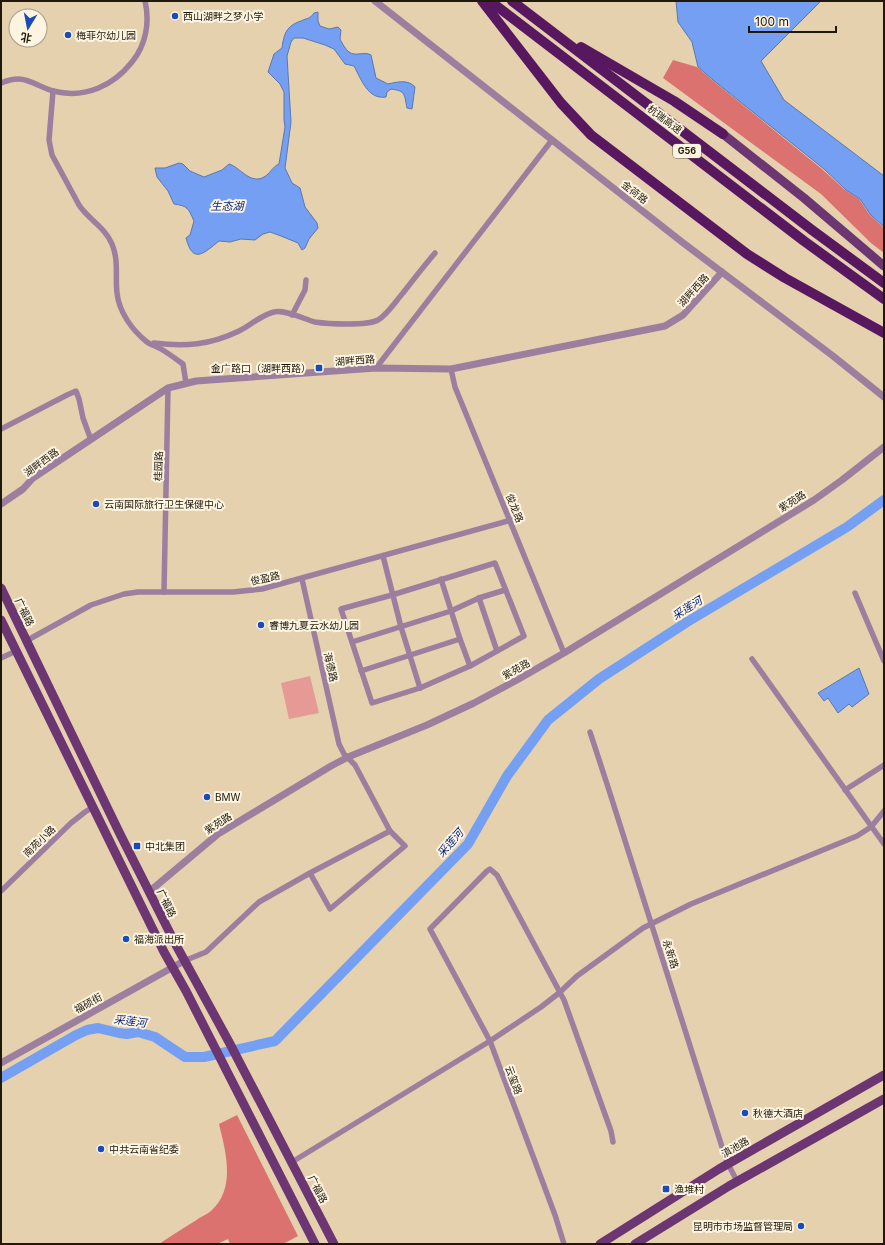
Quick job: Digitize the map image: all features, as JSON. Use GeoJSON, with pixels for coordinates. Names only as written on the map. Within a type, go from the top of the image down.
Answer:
{"type":"FeatureCollection","features":[{"type":"Feature","properties":{"kind":"highway"},"geometry":{"type":"LineString","coordinates":[[482,1],[560,103],[596,138],[746,254],[784,278],[884,333]]}},
{"type":"Feature","properties":{"kind":"highway","name":"杭瑞高速"},"geometry":{"type":"LineString","coordinates":[[490,1],[804,241],[884,299]]}},
{"type":"Feature","properties":{"kind":"highway"},"geometry":{"type":"LineString","coordinates":[[514,3],[560,35],[674,101],[722,134]]}},
{"type":"Feature","properties":{"kind":"highway","name":"杭瑞高速"},"geometry":{"type":"LineString","coordinates":[[514,3],[806,226],[884,283]]}},
{"type":"Feature","properties":{"kind":"main road"},"geometry":{"type":"LineString","coordinates":[[722,134],[804,198],[884,266]]}},
{"type":"Feature","properties":{"kind":"main road","name":"广福路"},"geometry":{"type":"LineString","coordinates":[[1,588],[120,834],[184,961],[230,1042],[334,1244]]}},
{"type":"Feature","properties":{"kind":"main road"},"geometry":{"type":"LineString","coordinates":[[1,620],[172,967],[186,991],[315,1244]]}},
{"type":"Feature","properties":{"kind":"main road","name":"滇池路"},"geometry":{"type":"LineString","coordinates":[[600,1244],[728,1164],[884,1075]]}},
{"type":"Feature","properties":{"kind":"main road"},"geometry":{"type":"LineString","coordinates":[[635,1244],[737,1181],[884,1099]]}},
{"type":"Feature","properties":{"kind":"street"},"geometry":{"type":"LineString","coordinates":[[1,83],[18,78],[25,79],[53,90],[79,93],[96,89],[113,82],[124,72],[143,45],[147,20],[145,1]]}},
{"type":"Feature","properties":{"kind":"street","name":"金荷路"},"geometry":{"type":"LineString","coordinates":[[375,1],[884,397]]}},
{"type":"Feature","properties":{"kind":"street"},"geometry":{"type":"LineString","coordinates":[[53,90],[49,140],[52,155],[83,212],[103,229],[110,240],[117,260],[117,292],[120,306],[134,330],[147,342],[162,349],[183,364],[186,383]]}},
{"type":"Feature","properties":{"kind":"street"},"geometry":{"type":"LineString","coordinates":[[376,368],[552,140]]}},
{"type":"Feature","properties":{"kind":"street"},"geometry":{"type":"LineString","coordinates":[[147,342],[184,346],[200,344],[224,337],[275,312],[281,312],[319,323],[367,323],[378,320],[389,311],[435,253]]}},
{"type":"Feature","properties":{"kind":"street","name":"湖畔西路"},"geometry":{"type":"LineString","coordinates":[[1,504],[23,489],[33,478],[168,388],[196,381],[376,368],[451,369],[665,326],[683,315],[722,272]]}},
{"type":"Feature","properties":{"kind":"street"},"geometry":{"type":"LineString","coordinates":[[292,315],[305,290],[306,280]]}},
{"type":"Feature","properties":{"kind":"street","name":"俊龙路"},"geometry":{"type":"LineString","coordinates":[[451,369],[455,387],[511,520],[564,653]]}},
{"type":"Feature","properties":{"kind":"street","name":"桂园路"},"geometry":{"type":"LineString","coordinates":[[164,592],[168,388]]}},
{"type":"Feature","properties":{"kind":"street"},"geometry":{"type":"LineString","coordinates":[[1,429],[73,391],[76,391],[83,418],[91,440]]}},
{"type":"Feature","properties":{"kind":"street","name":"紫苑路"},"geometry":{"type":"LineString","coordinates":[[150,891],[218,834],[348,757],[427,725],[474,703],[564,653],[814,500],[884,447]]}},
{"type":"Feature","properties":{"kind":"street","name":"俊盈路"},"geometry":{"type":"LineString","coordinates":[[26,641],[79,611],[103,600],[124,594],[249,591],[302,579],[511,520]]}},
{"type":"Feature","properties":{"kind":"street"},"geometry":{"type":"LineString","coordinates":[[383,556],[409,656],[420,688]]}},
{"type":"Feature","properties":{"kind":"street"},"geometry":{"type":"LineString","coordinates":[[495,563],[524,636],[470,666],[420,688],[372,703],[341,609],[392,595],[441,579],[495,563]]}},
{"type":"Feature","properties":{"kind":"street","name":"海德路"},"geometry":{"type":"LineString","coordinates":[[302,579],[339,744],[344,754],[355,765],[390,831],[404,846],[330,909],[310,873]]}},
{"type":"Feature","properties":{"kind":"street"},"geometry":{"type":"LineString","coordinates":[[441,579],[470,666]]}},
{"type":"Feature","properties":{"kind":"street"},"geometry":{"type":"LineString","coordinates":[[352,642],[451,611],[479,598],[505,590]]}},
{"type":"Feature","properties":{"kind":"street"},"geometry":{"type":"LineString","coordinates":[[855,593],[884,661]]}},
{"type":"Feature","properties":{"kind":"street"},"geometry":{"type":"LineString","coordinates":[[479,598],[496,651]]}},
{"type":"Feature","properties":{"kind":"street"},"geometry":{"type":"LineString","coordinates":[[361,670],[460,639]]}},
{"type":"Feature","properties":{"kind":"street"},"geometry":{"type":"LineString","coordinates":[[1,658],[16,651]]}},
{"type":"Feature","properties":{"kind":"street"},"geometry":{"type":"LineString","coordinates":[[752,659],[884,844]]}},
{"type":"Feature","properties":{"kind":"street","name":"永新路"},"geometry":{"type":"LineString","coordinates":[[590,732],[728,1164],[737,1181]]}},
{"type":"Feature","properties":{"kind":"street"},"geometry":{"type":"LineString","coordinates":[[845,790],[884,765]]}},
{"type":"Feature","properties":{"kind":"street","name":"南苑小路"},"geometry":{"type":"LineString","coordinates":[[1,891],[71,823],[93,807]]}},
{"type":"Feature","properties":{"kind":"street"},"geometry":{"type":"LineString","coordinates":[[292,1162],[490,1041],[541,1007],[577,976],[643,928],[691,904],[858,836],[871,827],[884,811]]}},
{"type":"Feature","properties":{"kind":"street"},"geometry":{"type":"LineString","coordinates":[[184,961],[206,952],[259,902],[390,831]]}},
{"type":"Feature","properties":{"kind":"street","name":"云玺路"},"geometry":{"type":"LineString","coordinates":[[560,992],[497,875],[490,870],[471,886],[430,929],[490,1041],[556,1215],[564,1244]]}},
{"type":"Feature","properties":{"kind":"street","name":"福硕街"},"geometry":{"type":"LineString","coordinates":[[1,1063],[184,961]]}},
{"type":"Feature","properties":{"kind":"street"},"geometry":{"type":"LineString","coordinates":[[560,992],[611,1131],[613,1142]]}},
{"type":"Feature","properties":{"kind":"shaded area"},"geometry":{"type":"Polygon","coordinates":[[[673,60],[697,67],[822,169],[845,190],[859,199],[869,214],[884,228],[884,253],[871,243],[821,194],[663,78],[673,60]]]}},
{"type":"Feature","properties":{"kind":"shaded area"},"geometry":{"type":"Polygon","coordinates":[[[310,676],[319,713],[289,719],[281,683],[310,676]]]}},
{"type":"Feature","properties":{"kind":"shaded area"},"geometry":{"type":"Polygon","coordinates":[[[237,1115],[298,1236],[283,1244],[230,1244],[228,1239],[217,1244],[159,1244],[211,1211],[219,1202],[224,1192],[227,1170],[219,1124],[237,1115]]]}},
{"type":"Feature","properties":{"kind":"water"},"geometry":{"type":"Polygon","coordinates":[[[676,1],[821,1],[761,61],[784,100],[884,176],[884,227],[870,214],[860,199],[846,190],[824,169],[698,67],[692,42],[678,22],[676,1]]]}},
{"type":"Feature","properties":{"kind":"water","name":"生态湖"},"geometry":{"type":"Polygon","coordinates":[[[318,12],[318,21],[320,26],[329,29],[338,27],[341,30],[340,39],[349,52],[354,54],[371,55],[376,78],[388,84],[406,82],[415,87],[412,109],[407,108],[405,96],[402,92],[391,89],[387,92],[386,97],[380,97],[370,92],[362,82],[354,66],[345,64],[334,49],[303,38],[294,38],[291,42],[287,56],[291,122],[285,168],[292,183],[300,188],[305,207],[317,223],[318,228],[309,239],[305,248],[302,250],[298,243],[270,232],[263,234],[255,240],[241,239],[230,242],[219,241],[200,254],[192,252],[186,238],[190,235],[194,221],[187,208],[174,204],[168,191],[157,177],[155,168],[165,168],[179,163],[183,164],[190,171],[204,177],[222,170],[229,164],[245,175],[254,179],[259,179],[266,176],[279,164],[285,127],[284,92],[280,84],[268,72],[274,54],[282,48],[285,35],[289,28],[318,12]]]}},
{"type":"Feature","properties":{"kind":"water"},"geometry":{"type":"Polygon","coordinates":[[[859,668],[869,694],[852,707],[849,704],[838,713],[828,698],[824,701],[818,693],[859,668]]]}},
{"type":"Feature","properties":{"kind":"waterway","name":"采莲河"},"geometry":{"type":"LineString","coordinates":[[1,1078],[76,1035],[87,1030],[98,1028],[127,1034],[138,1032],[155,1037],[185,1057],[204,1057],[275,1041],[468,844],[507,776],[548,720],[599,679],[687,622],[847,527],[884,500]]}},
{"type":"Feature","properties":{"kind":"place","name":"西山湖畔之梦小学"},"geometry":{"type":"Point","coordinates":[175,16]}},
{"type":"Feature","properties":{"kind":"place","name":"梅菲尔幼儿园"},"geometry":{"type":"Point","coordinates":[68,35]}},
{"type":"Feature","properties":{"kind":"place","name":"金广路口（湖畔西路）"},"geometry":{"type":"Point","coordinates":[319,368]}},
{"type":"Feature","properties":{"kind":"place","name":"云南国际旅行卫生保健中心"},"geometry":{"type":"Point","coordinates":[96,504]}},
{"type":"Feature","properties":{"kind":"place","name":"睿博九夏云水幼儿园"},"geometry":{"type":"Point","coordinates":[261,625]}},
{"type":"Feature","properties":{"kind":"place","name":"BMW"},"geometry":{"type":"Point","coordinates":[207,797]}},
{"type":"Feature","properties":{"kind":"place","name":"中北集团"},"geometry":{"type":"Point","coordinates":[137,846]}},
{"type":"Feature","properties":{"kind":"place","name":"福海派出所"},"geometry":{"type":"Point","coordinates":[126,939]}},
{"type":"Feature","properties":{"kind":"place","name":"秋德大酒店"},"geometry":{"type":"Point","coordinates":[745,1113]}},
{"type":"Feature","properties":{"kind":"place","name":"中共云南省纪委"},"geometry":{"type":"Point","coordinates":[101,1149]}},
{"type":"Feature","properties":{"kind":"place","name":"渔堆村"},"geometry":{"type":"Point","coordinates":[666,1189]}},
{"type":"Feature","properties":{"kind":"place","name":"昆明市市场监督管理局"},"geometry":{"type":"Point","coordinates":[801,1226]}}]}
